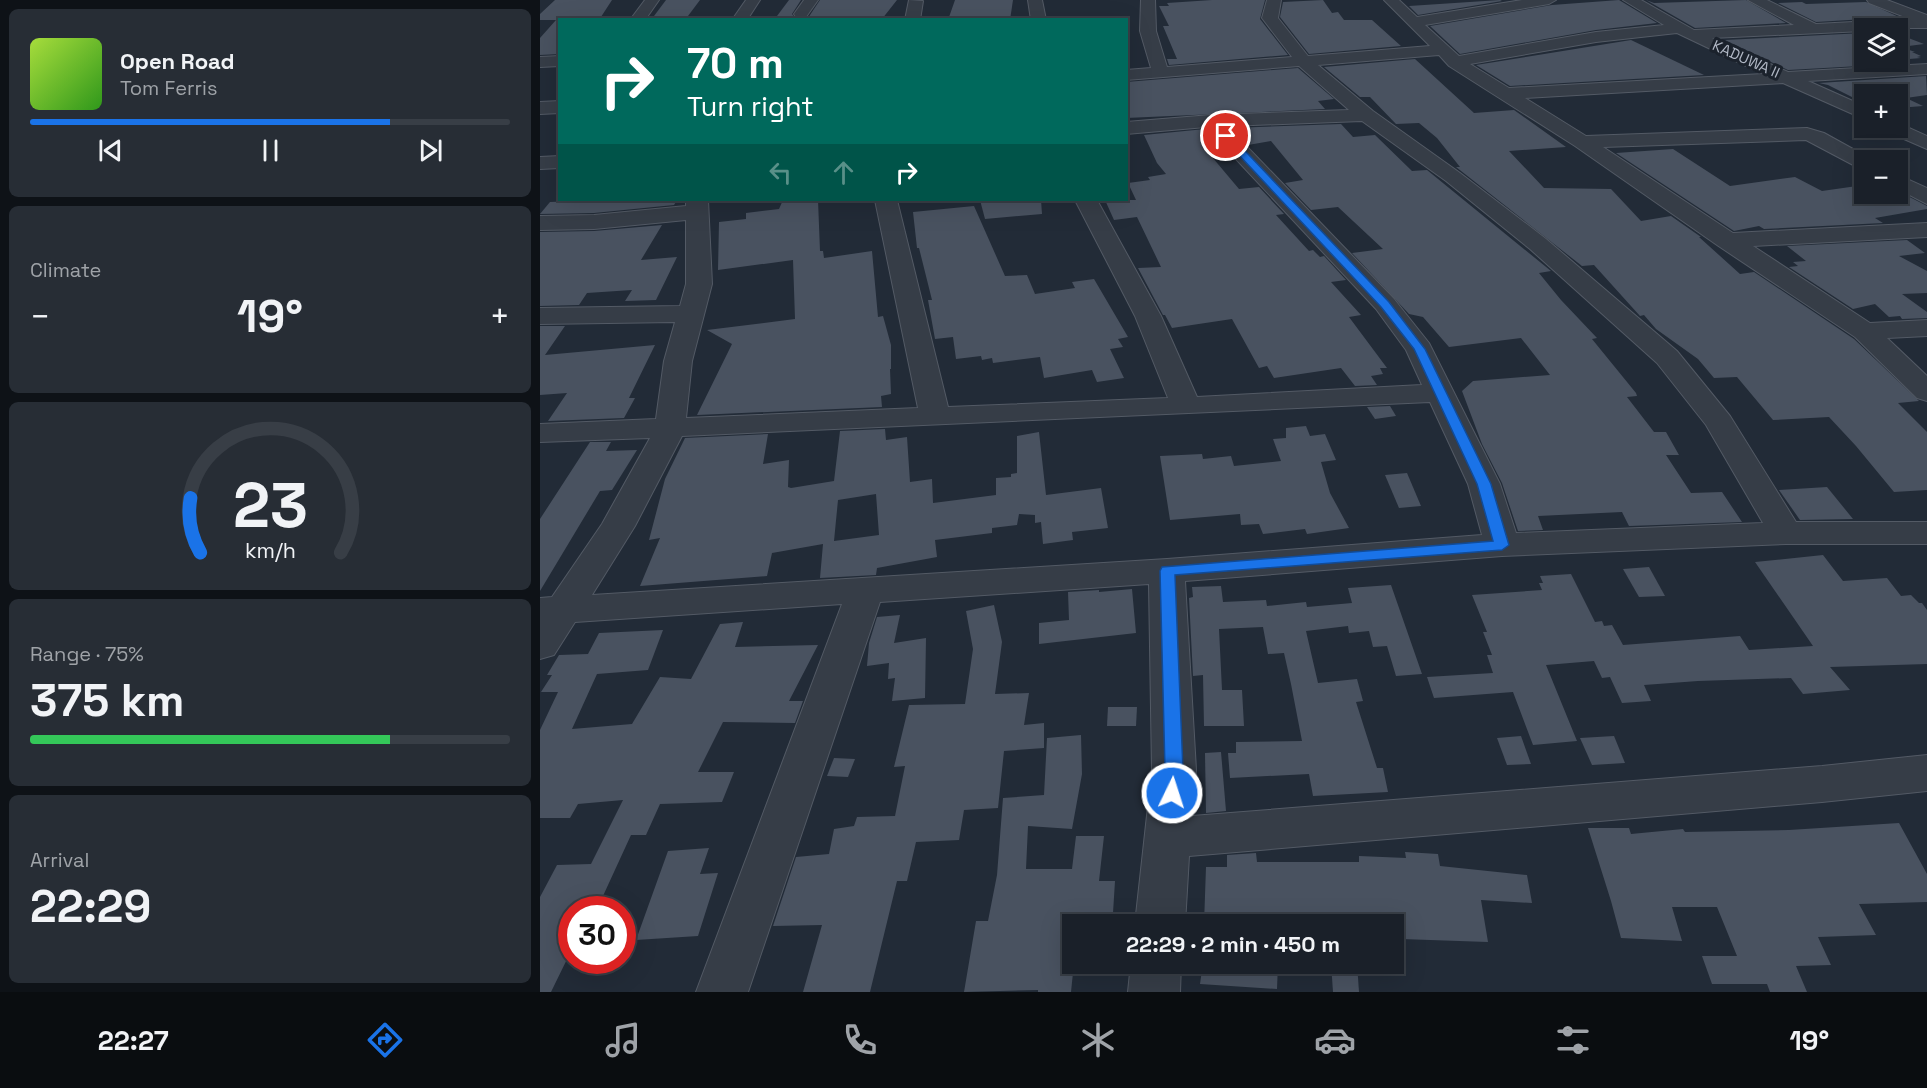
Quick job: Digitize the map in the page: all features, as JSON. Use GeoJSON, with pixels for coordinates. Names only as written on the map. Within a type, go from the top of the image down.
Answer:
{"type":"FeatureCollection","features":[{"type":"Feature","properties":{"kind":"street"},"geometry":{"type":"LineString","coordinates":[[638,18],[652,0]]}},
{"type":"Feature","properties":{"kind":"street"},"geometry":{"type":"LineString","coordinates":[[740,18],[753,0]]}},
{"type":"Feature","properties":{"kind":"street"},"geometry":{"type":"LineString","coordinates":[[801,15],[811,0]]}},
{"type":"Feature","properties":{"kind":"street"},"geometry":{"type":"LineString","coordinates":[[1035,0],[1039,18]]}},
{"type":"Feature","properties":{"kind":"street"},"geometry":{"type":"LineString","coordinates":[[1148,0],[1143,31],[1161,74]]}},
{"type":"Feature","properties":{"kind":"street"},"geometry":{"type":"LineString","coordinates":[[1274,0],[1270,18],[1304,62],[1366,115],[1453,177],[1538,244],[1667,357],[1719,422],[1786,533]]}},
{"type":"Feature","properties":{"kind":"street"},"geometry":{"type":"LineString","coordinates":[[1391,0],[1450,56],[1864,331],[1927,392]]}},
{"type":"Feature","properties":{"kind":"street"},"geometry":{"type":"LineString","coordinates":[[1413,22],[1522,2],[1549,0]]}},
{"type":"Feature","properties":{"kind":"street","name":"KADUWA II"},"geometry":{"type":"LineString","coordinates":[[1630,0],[1687,31],[1854,108]]}},
{"type":"Feature","properties":{"kind":"street"},"geometry":{"type":"LineString","coordinates":[[1755,0],[1816,29]]}},
{"type":"Feature","properties":{"kind":"street"},"geometry":{"type":"LineString","coordinates":[[1874,0],[1927,22]]}},
{"type":"Feature","properties":{"kind":"street"},"geometry":{"type":"LineString","coordinates":[[912,18],[916,1]]}},
{"type":"Feature","properties":{"kind":"street"},"geometry":{"type":"LineString","coordinates":[[1128,75],[1304,62],[1450,56],[1596,37],[1687,31],[1816,29],[1927,22]]}},
{"type":"Feature","properties":{"kind":"street"},"geometry":{"type":"LineString","coordinates":[[540,62],[558,61]]}},
{"type":"Feature","properties":{"kind":"street"},"geometry":{"type":"LineString","coordinates":[[1507,93],[1927,69]]}},
{"type":"Feature","properties":{"kind":"street"},"geometry":{"type":"LineString","coordinates":[[540,108],[558,107]]}},
{"type":"Feature","properties":{"kind":"street"},"geometry":{"type":"LineString","coordinates":[[1128,128],[1211,121],[1366,115]]}},
{"type":"Feature","properties":{"kind":"street"},"geometry":{"type":"LineString","coordinates":[[1211,121],[1385,304],[1419,349],[1484,484],[1502,545]]}},
{"type":"Feature","properties":{"kind":"street"},"geometry":{"type":"LineString","coordinates":[[1908,128],[1927,128]]}},
{"type":"Feature","properties":{"kind":"street"},"geometry":{"type":"LineString","coordinates":[[1908,133],[1927,142]]}},
{"type":"Feature","properties":{"kind":"street"},"geometry":{"type":"LineString","coordinates":[[1581,142],[1807,134],[1854,157]]}},
{"type":"Feature","properties":{"kind":"street"},"geometry":{"type":"LineString","coordinates":[[540,163],[558,162]]}},
{"type":"Feature","properties":{"kind":"street"},"geometry":{"type":"LineString","coordinates":[[1908,187],[1927,197]]}},
{"type":"Feature","properties":{"kind":"street"},"geometry":{"type":"LineString","coordinates":[[886,201],[935,416]]}},
{"type":"Feature","properties":{"kind":"street"},"geometry":{"type":"LineString","coordinates":[[1087,201],[1148,316],[1186,406]]}},
{"type":"Feature","properties":{"kind":"street"},"geometry":{"type":"LineString","coordinates":[[540,224],[594,222],[697,206],[699,284],[678,361],[670,429],[618,526],[552,609],[540,645]]}},
{"type":"Feature","properties":{"kind":"street"},"geometry":{"type":"LineString","coordinates":[[1725,240],[1927,230]]}},
{"type":"Feature","properties":{"kind":"street"},"geometry":{"type":"LineString","coordinates":[[540,316],[691,314]]}},
{"type":"Feature","properties":{"kind":"street"},"geometry":{"type":"LineString","coordinates":[[1864,331],[1927,328]]}},
{"type":"Feature","properties":{"kind":"street"},"geometry":{"type":"LineString","coordinates":[[540,434],[1441,393]]}},
{"type":"Feature","properties":{"kind":"street"},"geometry":{"type":"LineString","coordinates":[[552,609],[1167,571],[1502,545],[1786,533],[1927,533]]}},
{"type":"Feature","properties":{"kind":"street"},"geometry":{"type":"LineString","coordinates":[[1161,914],[1174,770],[1167,571]]}},
{"type":"Feature","properties":{"kind":"street"},"geometry":{"type":"LineString","coordinates":[[722,992],[866,588]]}},
{"type":"Feature","properties":{"kind":"street"},"geometry":{"type":"LineString","coordinates":[[1168,838],[1810,785],[1927,773]]}},
{"type":"Feature","properties":{"kind":"street"},"geometry":{"type":"LineString","coordinates":[[1154,992],[1155,974]]}},
{"type":"Feature","properties":{"kind":"building"},"geometry":{"type":"Polygon","coordinates":[[[555,0],[612,0],[600,18],[558,18],[558,54],[540,55],[540,38],[556,20],[540,20],[540,14],[555,0]]]}},
{"type":"Feature","properties":{"kind":"building"},"geometry":{"type":"Polygon","coordinates":[[[666,0],[700,0],[686,18],[652,18],[666,0]]]}},
{"type":"Feature","properties":{"kind":"building"},"geometry":{"type":"Polygon","coordinates":[[[789,0],[801,0],[792,14],[795,18],[776,18],[789,0]]]}},
{"type":"Feature","properties":{"kind":"building"},"geometry":{"type":"Polygon","coordinates":[[[820,0],[897,0],[883,18],[808,18],[820,0]]]}},
{"type":"Feature","properties":{"kind":"building"},"geometry":{"type":"Polygon","coordinates":[[[955,0],[1013,0],[1010,18],[949,18],[955,0]]]}},
{"type":"Feature","properties":{"kind":"building"},"geometry":{"type":"Polygon","coordinates":[[[1265,0],[1260,19],[1288,55],[1169,65],[1167,59],[1177,59],[1163,26],[1169,26],[1159,6],[1169,6],[1167,3],[1265,0]]]}},
{"type":"Feature","properties":{"kind":"building"},"geometry":{"type":"Polygon","coordinates":[[[1323,0],[1332,13],[1338,12],[1344,20],[1372,20],[1401,46],[1309,54],[1280,17],[1283,2],[1323,0]]]}},
{"type":"Feature","properties":{"kind":"building"},"geometry":{"type":"Polygon","coordinates":[[[1619,0],[1657,23],[1596,30],[1460,54],[1430,26],[1552,5],[1619,0]]]}},
{"type":"Feature","properties":{"kind":"building"},"geometry":{"type":"Polygon","coordinates":[[[1646,0],[1654,3],[1746,0],[1786,23],[1695,28],[1646,0]]]}},
{"type":"Feature","properties":{"kind":"building"},"geometry":{"type":"Polygon","coordinates":[[[1502,1],[1418,15],[1409,6],[1502,1]]]}},
{"type":"Feature","properties":{"kind":"building"},"geometry":{"type":"Polygon","coordinates":[[[1866,2],[1899,17],[1816,22],[1778,3],[1866,2]]]}},
{"type":"Feature","properties":{"kind":"building"},"geometry":{"type":"Polygon","coordinates":[[[1854,34],[1854,66],[1788,70],[1725,40],[1854,34]]]}},
{"type":"Feature","properties":{"kind":"building"},"geometry":{"type":"Polygon","coordinates":[[[1908,38],[1924,44],[1908,46],[1908,38]]]}},
{"type":"Feature","properties":{"kind":"building"},"geometry":{"type":"Polygon","coordinates":[[[1631,40],[1704,75],[1510,86],[1476,65],[1631,40]]]}},
{"type":"Feature","properties":{"kind":"building"},"geometry":{"type":"Polygon","coordinates":[[[1908,50],[1915,52],[1912,52],[1921,58],[1908,59],[1908,50]]]}},
{"type":"Feature","properties":{"kind":"building"},"geometry":{"type":"Polygon","coordinates":[[[1415,59],[1474,113],[1514,110],[1566,147],[1509,151],[1544,188],[1611,189],[1641,221],[1671,216],[1701,237],[1699,237],[1740,274],[1754,272],[1854,339],[1919,401],[1898,403],[1927,432],[1927,490],[1894,492],[1829,417],[1773,420],[1737,377],[1714,378],[1698,359],[1656,329],[1644,315],[1640,316],[1594,265],[1582,266],[1456,167],[1460,167],[1437,138],[1419,123],[1396,124],[1370,97],[1360,97],[1324,67],[1415,59]]]}},
{"type":"Feature","properties":{"kind":"building"},"geometry":{"type":"Polygon","coordinates":[[[1298,68],[1334,99],[1318,101],[1325,109],[1128,118],[1128,82],[1298,68]]]}},
{"type":"Feature","properties":{"kind":"building"},"geometry":{"type":"Polygon","coordinates":[[[1926,76],[1927,95],[1908,98],[1908,84],[1854,84],[1854,98],[1819,83],[1926,76]]]}},
{"type":"Feature","properties":{"kind":"building"},"geometry":{"type":"Polygon","coordinates":[[[1908,99],[1923,106],[1908,107],[1908,99]]]}},
{"type":"Feature","properties":{"kind":"building"},"geometry":{"type":"Polygon","coordinates":[[[1341,124],[1353,137],[1375,135],[1412,171],[1427,170],[1551,271],[1539,273],[1597,338],[1592,339],[1636,393],[1637,396],[1627,397],[1654,432],[1666,432],[1679,455],[1666,455],[1691,493],[1722,492],[1742,522],[1629,526],[1622,512],[1538,516],[1543,530],[1518,531],[1502,483],[1482,444],[1462,391],[1473,381],[1550,375],[1521,338],[1449,347],[1423,317],[1409,314],[1352,253],[1383,249],[1338,207],[1311,210],[1285,183],[1303,180],[1271,141],[1248,145],[1232,128],[1341,124]]]}},
{"type":"Feature","properties":{"kind":"building"},"geometry":{"type":"Polygon","coordinates":[[[1205,129],[1223,148],[1207,151],[1239,189],[1259,187],[1284,214],[1276,215],[1309,251],[1313,250],[1320,257],[1324,256],[1346,280],[1331,282],[1361,315],[1349,317],[1387,368],[1380,368],[1383,374],[1371,376],[1377,385],[1355,386],[1341,368],[1274,378],[1267,366],[1259,368],[1232,319],[1172,328],[1138,268],[1161,267],[1137,217],[1114,220],[1105,201],[1136,200],[1128,183],[1150,180],[1148,177],[1166,174],[1157,163],[1144,135],[1205,129]]]}},
{"type":"Feature","properties":{"kind":"building"},"geometry":{"type":"Polygon","coordinates":[[[1673,149],[1730,186],[1795,177],[1822,191],[1854,186],[1854,204],[1908,204],[1908,196],[1927,206],[1927,209],[1875,218],[1883,223],[1764,229],[1759,226],[1734,231],[1616,153],[1673,149]]]}},
{"type":"Feature","properties":{"kind":"building"},"geometry":{"type":"Polygon","coordinates":[[[676,201],[674,205],[594,213],[540,214],[550,202],[676,201]]]}},
{"type":"Feature","properties":{"kind":"building"},"geometry":{"type":"Polygon","coordinates":[[[783,201],[818,201],[820,251],[823,251],[824,258],[872,251],[878,317],[883,316],[891,345],[891,394],[881,396],[882,407],[697,415],[732,344],[707,330],[795,319],[793,260],[718,270],[719,222],[746,219],[746,213],[779,209],[783,201]]]}},
{"type":"Feature","properties":{"kind":"building"},"geometry":{"type":"Polygon","coordinates":[[[980,201],[1041,201],[1042,214],[985,219],[980,201]]]}},
{"type":"Feature","properties":{"kind":"building"},"geometry":{"type":"Polygon","coordinates":[[[974,206],[1005,276],[1027,275],[1035,294],[1075,288],[1072,282],[1094,279],[1128,337],[1118,339],[1123,347],[1110,349],[1124,378],[1097,382],[1092,370],[1044,378],[1040,357],[993,363],[992,358],[982,360],[981,356],[956,359],[953,337],[935,339],[928,300],[932,300],[919,248],[917,248],[913,212],[974,206]]]}},
{"type":"Feature","properties":{"kind":"building"},"geometry":{"type":"Polygon","coordinates":[[[662,225],[641,260],[677,257],[656,300],[625,301],[632,290],[587,293],[579,305],[540,306],[540,232],[594,231],[662,225]]]}},
{"type":"Feature","properties":{"kind":"building"},"geometry":{"type":"Polygon","coordinates":[[[1907,240],[1925,253],[1899,256],[1927,271],[1927,293],[1902,294],[1927,312],[1927,318],[1889,317],[1875,304],[1853,309],[1789,267],[1798,266],[1793,262],[1806,261],[1787,246],[1907,240]]]}},
{"type":"Feature","properties":{"kind":"building"},"geometry":{"type":"Polygon","coordinates":[[[540,326],[565,326],[545,355],[655,345],[629,398],[635,398],[624,418],[548,421],[567,393],[540,395],[540,326]]]}},
{"type":"Feature","properties":{"kind":"building"},"geometry":{"type":"Polygon","coordinates":[[[1390,406],[1396,416],[1375,419],[1367,407],[1390,406]]]}},
{"type":"Feature","properties":{"kind":"building"},"geometry":{"type":"Polygon","coordinates":[[[1306,426],[1310,436],[1325,434],[1336,460],[1321,462],[1330,493],[1349,528],[1307,534],[1305,529],[1263,534],[1259,524],[1241,525],[1240,514],[1170,520],[1160,456],[1202,454],[1203,459],[1231,456],[1234,466],[1281,461],[1273,439],[1286,438],[1286,428],[1306,426]]]}},
{"type":"Feature","properties":{"kind":"building"},"geometry":{"type":"Polygon","coordinates":[[[885,429],[886,440],[907,437],[910,482],[932,479],[933,503],[996,495],[996,478],[1011,477],[1011,474],[1017,473],[1017,436],[1039,432],[1046,495],[1101,488],[1108,528],[1072,532],[1073,540],[1043,544],[1041,522],[1035,523],[1035,515],[1019,514],[1017,525],[992,528],[992,533],[935,540],[937,557],[877,568],[876,575],[820,578],[823,544],[772,553],[767,576],[640,586],[660,538],[649,540],[665,479],[685,438],[768,434],[763,464],[789,460],[788,487],[791,488],[834,481],[840,431],[885,429]],[[876,494],[838,500],[834,541],[879,535],[876,494]]]}},
{"type":"Feature","properties":{"kind":"building"},"geometry":{"type":"Polygon","coordinates":[[[590,442],[611,442],[606,451],[637,450],[612,490],[600,491],[540,591],[540,519],[590,442]]]}},
{"type":"Feature","properties":{"kind":"building"},"geometry":{"type":"Polygon","coordinates":[[[1407,473],[1421,506],[1399,508],[1385,475],[1407,473]]]}},
{"type":"Feature","properties":{"kind":"building"},"geometry":{"type":"Polygon","coordinates":[[[1827,487],[1853,519],[1800,520],[1779,490],[1827,487]]]}},
{"type":"Feature","properties":{"kind":"building"},"geometry":{"type":"Polygon","coordinates":[[[1823,555],[1843,581],[1887,578],[1901,596],[1911,595],[1922,603],[1927,610],[1927,664],[1830,667],[1850,690],[1803,694],[1791,678],[1698,681],[1644,685],[1651,701],[1622,703],[1610,677],[1602,678],[1594,661],[1546,665],[1577,741],[1533,745],[1513,692],[1434,698],[1427,677],[1493,673],[1487,655],[1492,655],[1483,632],[1487,632],[1472,595],[1542,590],[1539,583],[1543,583],[1540,576],[1571,574],[1595,622],[1602,621],[1604,626],[1612,625],[1623,645],[1740,636],[1749,650],[1813,646],[1755,562],[1823,555]]]}},
{"type":"Feature","properties":{"kind":"building"},"geometry":{"type":"Polygon","coordinates":[[[1649,567],[1665,596],[1639,597],[1623,569],[1649,567]]]}},
{"type":"Feature","properties":{"kind":"building"},"geometry":{"type":"Polygon","coordinates":[[[1391,585],[1422,674],[1396,676],[1387,646],[1373,647],[1369,631],[1349,633],[1348,626],[1306,631],[1318,683],[1357,679],[1363,701],[1356,702],[1377,768],[1383,768],[1388,792],[1313,796],[1309,774],[1230,778],[1228,753],[1236,753],[1236,742],[1302,741],[1291,684],[1284,653],[1268,654],[1263,627],[1219,629],[1222,690],[1242,690],[1244,726],[1204,726],[1203,675],[1193,676],[1189,598],[1193,597],[1192,587],[1221,586],[1223,602],[1266,600],[1267,606],[1306,602],[1307,607],[1352,603],[1348,588],[1391,585]]]}},
{"type":"Feature","properties":{"kind":"building"},"geometry":{"type":"Polygon","coordinates":[[[1132,589],[1136,633],[1039,644],[1039,623],[1069,620],[1068,592],[1132,589]]]}},
{"type":"Feature","properties":{"kind":"building"},"geometry":{"type":"Polygon","coordinates":[[[994,605],[1002,642],[995,694],[1029,693],[1024,725],[1044,723],[1044,748],[1004,751],[998,808],[964,810],[959,840],[916,842],[907,881],[897,881],[870,992],[803,992],[822,925],[773,926],[796,857],[829,854],[834,829],[854,826],[857,817],[895,816],[905,766],[894,767],[909,705],[965,704],[973,649],[966,611],[994,605]]]}},
{"type":"Feature","properties":{"kind":"building"},"geometry":{"type":"Polygon","coordinates":[[[900,615],[894,643],[926,638],[925,698],[892,701],[895,678],[888,679],[889,663],[867,666],[869,643],[877,617],[900,615]]]}},
{"type":"Feature","properties":{"kind":"building"},"geometry":{"type":"Polygon","coordinates":[[[743,622],[735,647],[818,645],[789,701],[803,701],[795,723],[723,722],[698,772],[734,772],[722,802],[660,804],[646,835],[631,835],[603,896],[558,896],[560,974],[551,992],[540,992],[540,897],[557,865],[591,864],[623,800],[578,804],[570,818],[540,818],[540,730],[558,692],[541,692],[552,675],[547,675],[559,655],[588,654],[599,633],[663,630],[648,670],[597,674],[572,729],[632,724],[660,677],[691,679],[720,624],[743,622]]]}},
{"type":"Feature","properties":{"kind":"building"},"geometry":{"type":"Polygon","coordinates":[[[1108,707],[1137,707],[1136,726],[1107,726],[1108,707]]]}},
{"type":"Feature","properties":{"kind":"building"},"geometry":{"type":"Polygon","coordinates":[[[1081,735],[1082,774],[1072,829],[1028,826],[1026,869],[1072,869],[1076,836],[1104,836],[1099,881],[1115,881],[1113,913],[1062,914],[1062,974],[1073,974],[1071,992],[1038,992],[1038,990],[964,992],[976,921],[988,921],[997,875],[1003,798],[1044,795],[1047,738],[1081,735]]]}},
{"type":"Feature","properties":{"kind":"building"},"geometry":{"type":"Polygon","coordinates":[[[1521,736],[1531,764],[1507,765],[1497,738],[1521,736]]]}},
{"type":"Feature","properties":{"kind":"building"},"geometry":{"type":"Polygon","coordinates":[[[1614,736],[1625,763],[1592,765],[1580,738],[1614,736]]]}},
{"type":"Feature","properties":{"kind":"building"},"geometry":{"type":"Polygon","coordinates":[[[1221,752],[1226,811],[1206,813],[1205,753],[1221,752]]]}},
{"type":"Feature","properties":{"kind":"building"},"geometry":{"type":"Polygon","coordinates":[[[834,758],[855,759],[848,777],[827,776],[834,758]]]}},
{"type":"Feature","properties":{"kind":"building"},"geometry":{"type":"Polygon","coordinates":[[[1899,823],[1927,874],[1927,902],[1859,904],[1876,935],[1818,937],[1831,965],[1796,966],[1807,992],[1770,992],[1767,984],[1712,984],[1702,956],[1737,956],[1717,907],[1672,907],[1682,941],[1621,938],[1588,828],[1629,828],[1631,834],[1683,829],[1685,832],[1789,830],[1899,823]]]}},
{"type":"Feature","properties":{"kind":"building"},"geometry":{"type":"Polygon","coordinates":[[[709,848],[700,874],[718,873],[698,936],[636,940],[668,851],[709,848]]]}},
{"type":"Feature","properties":{"kind":"building"},"geometry":{"type":"Polygon","coordinates":[[[1405,852],[1438,854],[1440,866],[1527,875],[1532,903],[1481,900],[1488,942],[1404,939],[1404,914],[1204,914],[1206,867],[1227,867],[1227,855],[1256,853],[1257,862],[1359,862],[1359,856],[1406,858],[1405,852]]]}},
{"type":"Feature","properties":{"kind":"building"},"geometry":{"type":"Polygon","coordinates":[[[1201,974],[1278,974],[1277,989],[1200,984],[1201,974]]]}},
{"type":"Feature","properties":{"kind":"building"},"geometry":{"type":"Polygon","coordinates":[[[1332,974],[1358,974],[1359,992],[1333,992],[1332,974]]]}},
{"type":"Feature","properties":{"kind":"route"},"geometry":{"type":"LineString","coordinates":[[1172,793],[1174,770],[1167,571],[1414,550],[1502,545],[1484,484],[1419,349],[1385,304],[1226,136]]}}]}
